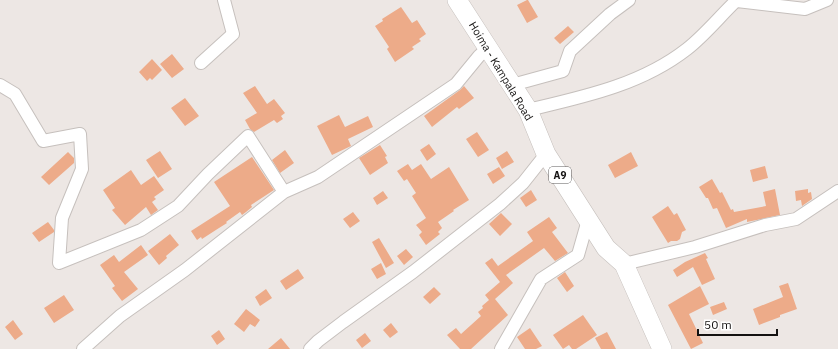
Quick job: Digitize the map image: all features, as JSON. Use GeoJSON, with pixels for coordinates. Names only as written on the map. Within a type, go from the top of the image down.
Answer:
{"type":"FeatureCollection","features":[{"type":"Feature","properties":{"kind":"main road","name":"Hoima - Kampala Road"},"geometry":{"type":"LineString","coordinates":[[457,0],[528,110],[546,154],[606,248],[624,264],[662,349]]}},
{"type":"Feature","properties":{"kind":"street"},"geometry":{"type":"LineString","coordinates":[[201,63],[233,34],[224,0]]}},
{"type":"Feature","properties":{"kind":"street"},"geometry":{"type":"LineString","coordinates":[[512,85],[563,71],[570,52],[610,14],[629,0]]}},
{"type":"Feature","properties":{"kind":"street"},"geometry":{"type":"LineString","coordinates":[[528,110],[584,97],[620,86],[663,65],[700,39],[737,0],[805,9],[827,0]]}},
{"type":"Feature","properties":{"kind":"street"},"geometry":{"type":"LineString","coordinates":[[83,349],[120,316],[185,270],[284,192],[318,177],[456,84],[479,56],[488,48]]}},
{"type":"Feature","properties":{"kind":"street"},"geometry":{"type":"LineString","coordinates":[[0,85],[15,94],[43,141],[80,134],[82,169],[62,218],[60,263],[141,230],[178,206],[208,174],[248,136],[284,192]]}},
{"type":"Feature","properties":{"kind":"street"},"geometry":{"type":"LineString","coordinates":[[310,349],[318,341],[413,272],[500,204],[523,183],[546,154]]}},
{"type":"Feature","properties":{"kind":"street"},"geometry":{"type":"LineString","coordinates":[[624,264],[695,247],[765,225],[796,219],[838,191]]}},
{"type":"Feature","properties":{"kind":"street"},"geometry":{"type":"LineString","coordinates":[[501,349],[541,279],[578,255],[588,220]]}},
{"type":"Feature","properties":{"kind":"building"},"geometry":{"type":"Polygon","coordinates":[[[527,0],[538,17],[527,23],[517,5],[527,0]]]}},
{"type":"Feature","properties":{"kind":"building"},"geometry":{"type":"Polygon","coordinates":[[[401,7],[412,23],[417,20],[426,34],[419,39],[421,41],[412,47],[414,49],[395,62],[387,49],[389,47],[375,26],[383,21],[382,19],[401,7]]]}},
{"type":"Feature","properties":{"kind":"building"},"geometry":{"type":"Polygon","coordinates":[[[568,26],[574,32],[560,44],[554,38],[568,26]]]}},
{"type":"Feature","properties":{"kind":"building"},"geometry":{"type":"Polygon","coordinates":[[[172,54],[184,69],[172,78],[160,64],[172,54]]]}},
{"type":"Feature","properties":{"kind":"building"},"geometry":{"type":"Polygon","coordinates":[[[152,59],[162,70],[152,80],[150,78],[147,81],[139,72],[152,59]]]}},
{"type":"Feature","properties":{"kind":"building"},"geometry":{"type":"Polygon","coordinates":[[[255,86],[267,104],[274,99],[285,113],[281,116],[283,119],[277,123],[274,120],[254,132],[250,129],[245,120],[257,113],[243,93],[255,86]]]}},
{"type":"Feature","properties":{"kind":"building"},"geometry":{"type":"Polygon","coordinates":[[[464,86],[474,98],[459,109],[457,107],[432,127],[424,116],[464,86]]]}},
{"type":"Feature","properties":{"kind":"building"},"geometry":{"type":"Polygon","coordinates":[[[185,98],[199,116],[185,126],[171,108],[185,98]]]}},
{"type":"Feature","properties":{"kind":"building"},"geometry":{"type":"Polygon","coordinates":[[[339,115],[345,127],[368,116],[373,127],[348,139],[351,146],[332,155],[317,126],[339,115]]]}},
{"type":"Feature","properties":{"kind":"building"},"geometry":{"type":"Polygon","coordinates":[[[477,132],[489,150],[478,157],[466,139],[477,132]]]}},
{"type":"Feature","properties":{"kind":"building"},"geometry":{"type":"Polygon","coordinates":[[[429,144],[436,154],[427,161],[420,150],[429,144]]]}},
{"type":"Feature","properties":{"kind":"building"},"geometry":{"type":"Polygon","coordinates":[[[380,145],[387,156],[385,157],[388,163],[370,175],[359,158],[380,145]]]}},
{"type":"Feature","properties":{"kind":"building"},"geometry":{"type":"Polygon","coordinates":[[[285,150],[294,163],[280,173],[272,160],[285,150]]]}},
{"type":"Feature","properties":{"kind":"building"},"geometry":{"type":"Polygon","coordinates":[[[160,151],[172,169],[158,178],[146,160],[160,151]]]}},
{"type":"Feature","properties":{"kind":"building"},"geometry":{"type":"Polygon","coordinates":[[[507,151],[514,162],[502,169],[496,158],[507,151]]]}},
{"type":"Feature","properties":{"kind":"building"},"geometry":{"type":"Polygon","coordinates":[[[68,152],[74,158],[74,163],[49,185],[41,177],[68,152]]]}},
{"type":"Feature","properties":{"kind":"building"},"geometry":{"type":"Polygon","coordinates":[[[631,152],[638,166],[615,178],[608,165],[631,152]]]}},
{"type":"Feature","properties":{"kind":"building"},"geometry":{"type":"Polygon","coordinates":[[[252,157],[274,190],[251,205],[252,207],[242,215],[240,212],[226,222],[227,223],[202,239],[201,237],[197,240],[191,231],[230,206],[214,182],[252,157]]]}},
{"type":"Feature","properties":{"kind":"building"},"geometry":{"type":"Polygon","coordinates":[[[408,164],[412,170],[421,164],[431,179],[449,167],[469,200],[438,222],[442,228],[438,232],[440,234],[426,245],[419,235],[422,232],[416,225],[426,218],[412,196],[416,193],[407,179],[404,181],[397,171],[408,164]]]}},
{"type":"Feature","properties":{"kind":"building"},"geometry":{"type":"Polygon","coordinates":[[[765,166],[768,178],[753,182],[750,170],[765,166]]]}},
{"type":"Feature","properties":{"kind":"building"},"geometry":{"type":"Polygon","coordinates":[[[499,167],[505,176],[493,184],[487,174],[499,167]]]}},
{"type":"Feature","properties":{"kind":"building"},"geometry":{"type":"Polygon","coordinates":[[[131,170],[141,185],[154,176],[164,190],[154,197],[156,199],[152,202],[158,210],[151,215],[146,207],[125,225],[112,210],[115,208],[103,190],[131,170]]]}},
{"type":"Feature","properties":{"kind":"building"},"geometry":{"type":"Polygon","coordinates":[[[712,179],[720,193],[722,192],[731,210],[733,209],[734,212],[766,206],[763,192],[775,189],[780,215],[747,222],[747,219],[726,228],[717,208],[713,209],[708,198],[706,198],[699,187],[712,179]]]}},
{"type":"Feature","properties":{"kind":"building"},"geometry":{"type":"Polygon","coordinates":[[[808,189],[808,193],[811,192],[812,199],[802,206],[801,200],[796,201],[795,191],[808,189]]]}},
{"type":"Feature","properties":{"kind":"building"},"geometry":{"type":"Polygon","coordinates":[[[531,190],[537,200],[526,207],[520,198],[531,190]]]}},
{"type":"Feature","properties":{"kind":"building"},"geometry":{"type":"Polygon","coordinates":[[[383,191],[388,198],[377,205],[373,198],[383,191]]]}},
{"type":"Feature","properties":{"kind":"building"},"geometry":{"type":"Polygon","coordinates":[[[668,206],[674,215],[677,213],[686,230],[682,232],[680,239],[668,243],[652,217],[668,206]]]}},
{"type":"Feature","properties":{"kind":"building"},"geometry":{"type":"Polygon","coordinates":[[[353,212],[360,221],[350,228],[343,219],[353,212]]]}},
{"type":"Feature","properties":{"kind":"building"},"geometry":{"type":"Polygon","coordinates":[[[501,213],[512,224],[500,236],[489,224],[501,213]]]}},
{"type":"Feature","properties":{"kind":"building"},"geometry":{"type":"Polygon","coordinates":[[[549,217],[557,228],[552,232],[568,253],[555,261],[544,248],[506,275],[513,283],[495,299],[508,315],[471,349],[460,349],[447,335],[456,328],[461,334],[481,316],[478,312],[489,300],[485,295],[500,282],[485,263],[492,258],[498,266],[533,241],[527,232],[549,217]]]}},
{"type":"Feature","properties":{"kind":"building"},"geometry":{"type":"Polygon","coordinates":[[[48,222],[54,232],[39,242],[32,233],[48,222]]]}},
{"type":"Feature","properties":{"kind":"building"},"geometry":{"type":"Polygon","coordinates":[[[170,234],[179,245],[166,256],[167,258],[159,265],[148,251],[170,234]]]}},
{"type":"Feature","properties":{"kind":"building"},"geometry":{"type":"Polygon","coordinates":[[[379,238],[394,263],[386,268],[372,242],[379,238]]]}},
{"type":"Feature","properties":{"kind":"building"},"geometry":{"type":"Polygon","coordinates":[[[141,245],[148,255],[124,272],[138,289],[122,301],[112,288],[115,286],[100,265],[114,255],[119,262],[141,245]]]}},
{"type":"Feature","properties":{"kind":"building"},"geometry":{"type":"Polygon","coordinates":[[[406,249],[413,257],[404,265],[397,256],[406,249]]]}},
{"type":"Feature","properties":{"kind":"building"},"geometry":{"type":"Polygon","coordinates":[[[705,253],[708,258],[706,259],[715,279],[702,285],[693,267],[677,277],[673,270],[685,262],[705,253]]]}},
{"type":"Feature","properties":{"kind":"building"},"geometry":{"type":"Polygon","coordinates":[[[381,263],[386,274],[377,279],[371,269],[381,263]]]}},
{"type":"Feature","properties":{"kind":"building"},"geometry":{"type":"Polygon","coordinates":[[[298,269],[304,278],[286,290],[280,281],[298,269]]]}},
{"type":"Feature","properties":{"kind":"building"},"geometry":{"type":"Polygon","coordinates":[[[565,272],[574,286],[567,292],[557,278],[565,272]]]}},
{"type":"Feature","properties":{"kind":"building"},"geometry":{"type":"Polygon","coordinates":[[[788,283],[797,309],[759,325],[753,309],[783,297],[779,286],[788,283]]]}},
{"type":"Feature","properties":{"kind":"building"},"geometry":{"type":"Polygon","coordinates":[[[700,286],[709,304],[689,314],[703,343],[691,349],[668,305],[700,286]]]}},
{"type":"Feature","properties":{"kind":"building"},"geometry":{"type":"Polygon","coordinates":[[[434,287],[441,294],[430,304],[423,297],[434,287]]]}},
{"type":"Feature","properties":{"kind":"building"},"geometry":{"type":"Polygon","coordinates":[[[266,289],[272,298],[260,306],[255,297],[266,289]]]}},
{"type":"Feature","properties":{"kind":"building"},"geometry":{"type":"Polygon","coordinates":[[[64,295],[74,310],[54,323],[44,308],[64,295]]]}},
{"type":"Feature","properties":{"kind":"building"},"geometry":{"type":"Polygon","coordinates":[[[724,302],[727,309],[713,315],[710,307],[724,302]]]}},
{"type":"Feature","properties":{"kind":"building"},"geometry":{"type":"Polygon","coordinates":[[[246,309],[260,320],[255,327],[250,324],[244,332],[234,324],[246,309]]]}},
{"type":"Feature","properties":{"kind":"building"},"geometry":{"type":"Polygon","coordinates":[[[583,315],[597,335],[576,349],[572,349],[569,345],[563,349],[553,335],[583,315]]]}},
{"type":"Feature","properties":{"kind":"building"},"geometry":{"type":"Polygon","coordinates":[[[13,320],[23,334],[15,340],[5,327],[13,320]]]}},
{"type":"Feature","properties":{"kind":"building"},"geometry":{"type":"Polygon","coordinates":[[[391,323],[398,332],[390,338],[383,330],[391,323]]]}},
{"type":"Feature","properties":{"kind":"building"},"geometry":{"type":"Polygon","coordinates":[[[530,328],[542,346],[536,349],[525,349],[517,337],[530,328]]]}},
{"type":"Feature","properties":{"kind":"building"},"geometry":{"type":"Polygon","coordinates":[[[219,330],[225,339],[217,345],[211,336],[219,330]]]}},
{"type":"Feature","properties":{"kind":"building"},"geometry":{"type":"Polygon","coordinates":[[[607,332],[616,349],[601,349],[595,338],[607,332]]]}},
{"type":"Feature","properties":{"kind":"building"},"geometry":{"type":"Polygon","coordinates":[[[365,333],[371,341],[362,348],[356,340],[365,333]]]}},
{"type":"Feature","properties":{"kind":"building"},"geometry":{"type":"Polygon","coordinates":[[[281,338],[290,349],[268,349],[281,338]]]}}]}
